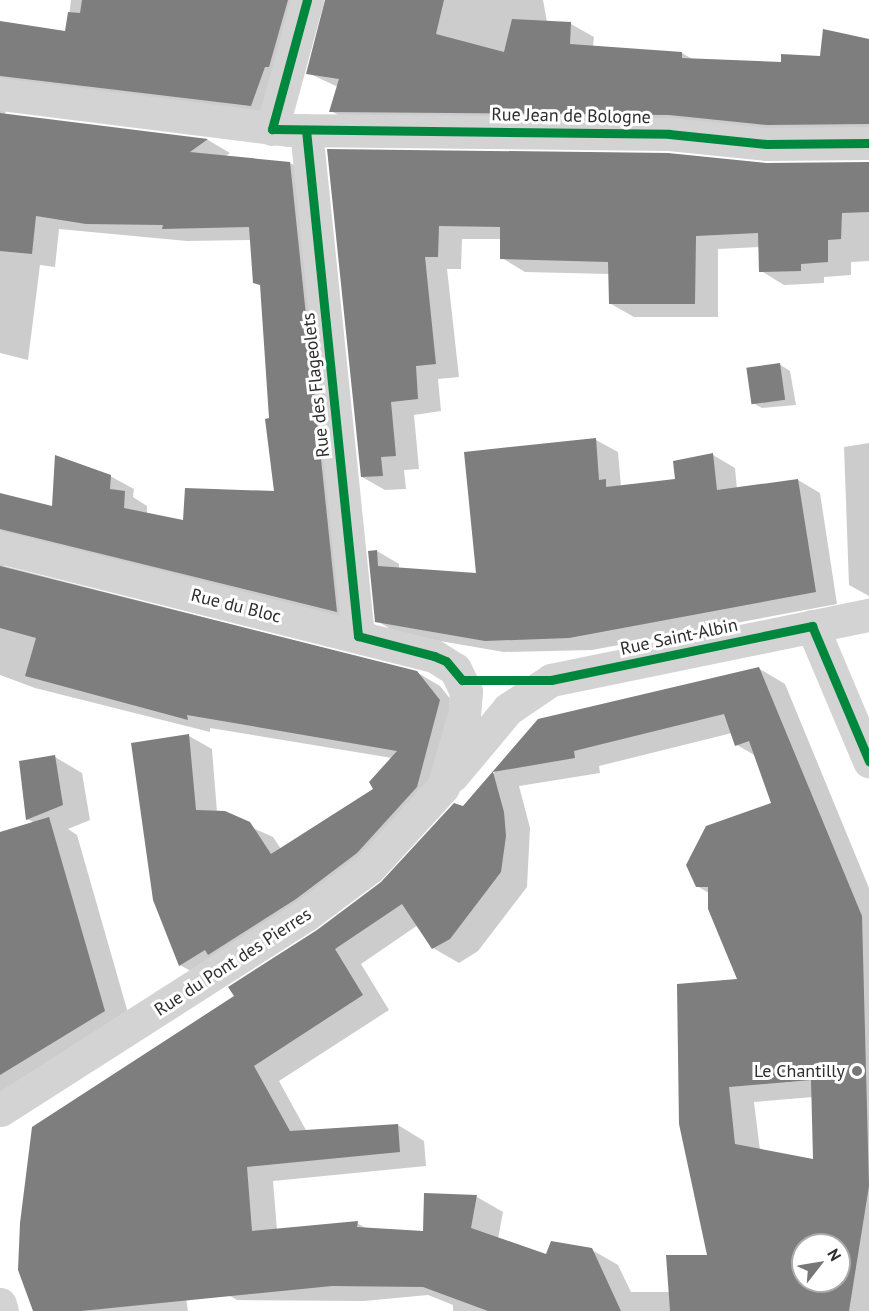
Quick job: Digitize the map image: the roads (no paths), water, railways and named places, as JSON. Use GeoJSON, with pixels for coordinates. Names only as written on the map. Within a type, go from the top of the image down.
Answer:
{"type":"FeatureCollection","features":[{"type":"Feature","properties":{"kind":"street"},"geometry":{"type":"LineString","coordinates":[[272,129],[307,0]]}},
{"type":"Feature","properties":{"kind":"street","name":"Rue Jean de Bologne"},"geometry":{"type":"LineString","coordinates":[[0,94],[272,129],[669,134],[766,144],[869,143]]}},
{"type":"Feature","properties":{"kind":"street","name":"Rue des Flageolets"},"geometry":{"type":"LineString","coordinates":[[306,130],[358,636]]}},
{"type":"Feature","properties":{"kind":"street","name":"Rue du Bloc"},"geometry":{"type":"LineString","coordinates":[[0,547],[434,656],[446,661],[462,680]]}},
{"type":"Feature","properties":{"kind":"street","name":"Rue Saint-Albin"},"geometry":{"type":"LineString","coordinates":[[552,680],[869,615]]}},
{"type":"Feature","properties":{"kind":"street"},"geometry":{"type":"LineString","coordinates":[[812,626],[869,761]]}},
{"type":"Feature","properties":{"kind":"street","name":"Rue du Pont des Pierres"},"geometry":{"type":"LineString","coordinates":[[443,787],[464,715],[466,692],[462,680]]}},
{"type":"Feature","properties":{"kind":"street","name":"Rue du Pont des Pierres"},"geometry":{"type":"LineString","coordinates":[[0,1110],[339,892],[393,846],[508,710],[552,680]]}},
{"type":"Feature","properties":{"kind":"street"},"geometry":{"type":"LineString","coordinates":[[0,1304],[2,1311]]}},
{"type":"Feature","properties":{"kind":"place","name":"Le Chantilly"},"geometry":{"type":"Point","coordinates":[857,1071]}}]}
